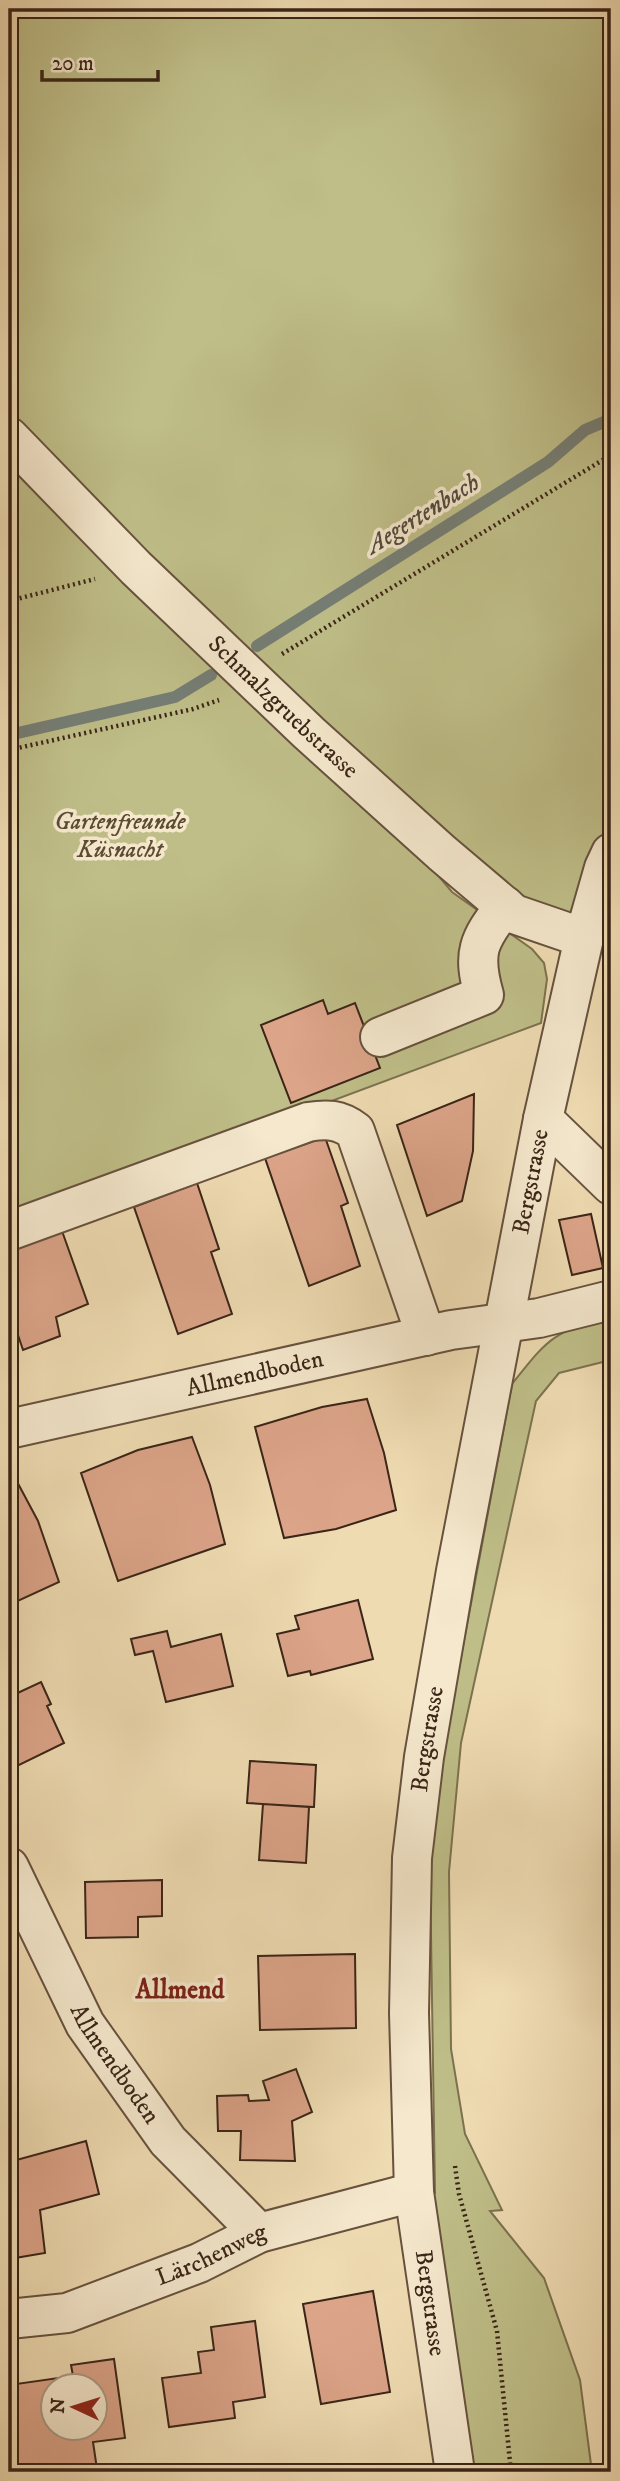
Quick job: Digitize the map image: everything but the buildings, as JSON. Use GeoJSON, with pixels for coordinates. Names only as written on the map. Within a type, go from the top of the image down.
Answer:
{"type":"FeatureCollection","features":[{"type":"Feature","properties":{"kind":"street","name":"Schmalzgruebstrasse"},"geometry":{"type":"LineString","coordinates":[[9,437],[136,568],[310,733],[514,914],[540,925],[595,926]]}},
{"type":"Feature","properties":{"kind":"street","name":"Bergstrasse"},"geometry":{"type":"LineString","coordinates":[[455,2472],[414,2192],[409,2013],[412,1858],[424,1757],[453,1584],[543,1119],[566,1014],[595,926],[611,853]]}},
{"type":"Feature","properties":{"kind":"street"},"geometry":{"type":"LineString","coordinates":[[380,1037],[484,995],[477,955],[482,935],[505,906]]}},
{"type":"Feature","properties":{"kind":"street"},"geometry":{"type":"LineString","coordinates":[[9,1231],[308,1122],[326,1119],[343,1122],[355,1131],[426,1336]]}},
{"type":"Feature","properties":{"kind":"street"},"geometry":{"type":"LineString","coordinates":[[543,1119],[611,1185]]}},
{"type":"Feature","properties":{"kind":"street","name":"Allmendboden"},"geometry":{"type":"LineString","coordinates":[[9,1429],[426,1336],[504,1324],[611,1300]]}},
{"type":"Feature","properties":{"kind":"street","name":"Allmendboden"},"geometry":{"type":"LineString","coordinates":[[9,1867],[85,2024],[167,2141],[259,2233]]}},
{"type":"Feature","properties":{"kind":"street","name":"Lärchenweg"},"geometry":{"type":"LineString","coordinates":[[9,2319],[67,2313],[199,2263],[259,2233],[414,2192]]}},
{"type":"Feature","properties":{"kind":"path"},"geometry":{"type":"LineString","coordinates":[[9,750],[193,709],[235,695],[276,658],[611,455]]}},
{"type":"Feature","properties":{"kind":"path"},"geometry":{"type":"LineString","coordinates":[[9,601],[136,568]]}},
{"type":"Feature","properties":{"kind":"path"},"geometry":{"type":"LineString","coordinates":[[453,2155],[459,2194],[497,2331],[511,2472]]}},
{"type":"Feature","properties":{"kind":"green space","name":"Gartenfreunde Küsnacht"},"geometry":{"type":"Polygon","coordinates":[[[9,9],[611,9],[611,853],[584,938],[415,848],[452,892],[532,949],[544,963],[547,979],[541,1023],[9,1221],[9,9]]]}},
{"type":"Feature","properties":{"kind":"green space"},"geometry":{"type":"Polygon","coordinates":[[[611,1319],[611,1360],[559,1373],[536,1401],[461,1743],[449,1872],[451,2049],[465,2134],[502,2210],[490,2211],[544,2278],[580,2380],[592,2472],[455,2472],[414,2192],[435,2193],[430,1869],[444,1748],[512,1384],[534,1356],[553,1339],[576,1327],[611,1319]]]}},
{"type":"Feature","properties":{"kind":"waterway","name":"Aegertenbach"},"geometry":{"type":"LineString","coordinates":[[257,646],[548,462],[585,430],[611,419]]}},
{"type":"Feature","properties":{"kind":"waterway","name":"Aegertenbach"},"geometry":{"type":"LineString","coordinates":[[9,735],[175,697],[211,675]]}},
{"type":"Feature","properties":{"kind":"district","name":"Allmend"},"geometry":{"type":"Point","coordinates":[180,1990]}}]}
